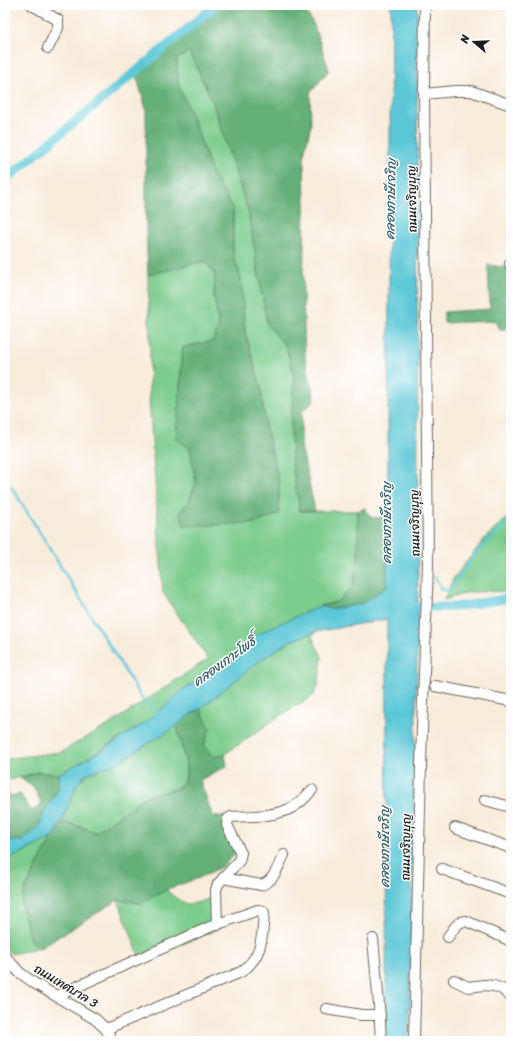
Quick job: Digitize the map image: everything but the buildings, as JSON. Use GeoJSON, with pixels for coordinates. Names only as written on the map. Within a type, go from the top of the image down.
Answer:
{"type":"FeatureCollection","features":[{"type":"Feature","properties":{"kind":"street"},"geometry":{"type":"LineString","coordinates":[[32,5],[58,20],[58,28],[48,48]]}},
{"type":"Feature","properties":{"kind":"street","name":"ถนนเจริญบุญ"},"geometry":{"type":"LineString","coordinates":[[414,1041],[422,728],[428,565],[424,94],[425,5]]}},
{"type":"Feature","properties":{"kind":"street"},"geometry":{"type":"LineString","coordinates":[[424,94],[455,90],[471,91],[511,105]]}},
{"type":"Feature","properties":{"kind":"street"},"geometry":{"type":"LineString","coordinates":[[435,686],[511,702]]}},
{"type":"Feature","properties":{"kind":"street"},"geometry":{"type":"LineString","coordinates":[[217,924],[216,890],[218,884],[240,861],[241,853],[227,825],[228,820],[231,817],[269,814],[288,810],[301,802],[312,790]]}},
{"type":"Feature","properties":{"kind":"street"},"geometry":{"type":"LineString","coordinates":[[485,800],[511,807]]}},
{"type":"Feature","properties":{"kind":"street"},"geometry":{"type":"LineString","coordinates":[[455,828],[511,848]]}},
{"type":"Feature","properties":{"kind":"street"},"geometry":{"type":"LineString","coordinates":[[223,878],[261,885],[266,884],[273,877],[284,855]]}},
{"type":"Feature","properties":{"kind":"street"},"geometry":{"type":"LineString","coordinates":[[442,869],[511,894]]}},
{"type":"Feature","properties":{"kind":"street"},"geometry":{"type":"LineString","coordinates":[[56,996],[217,924],[258,910],[264,913],[258,952],[249,966],[241,972],[106,1029]]}},
{"type":"Feature","properties":{"kind":"street"},"geometry":{"type":"LineString","coordinates":[[448,937],[458,924],[462,921],[466,921],[511,941]]}},
{"type":"Feature","properties":{"kind":"street"},"geometry":{"type":"LineString","coordinates":[[373,939],[381,1041]]}},
{"type":"Feature","properties":{"kind":"street","name":"ถนนเทศบาล 3"},"geometry":{"type":"LineString","coordinates":[[5,956],[19,972],[95,1019],[106,1029],[112,1041]]}},
{"type":"Feature","properties":{"kind":"street"},"geometry":{"type":"LineString","coordinates":[[454,980],[468,987],[484,985],[494,986],[502,989],[511,997]]}},
{"type":"Feature","properties":{"kind":"street"},"geometry":{"type":"LineString","coordinates":[[326,1009],[361,1015],[380,1015]]}},
{"type":"Feature","properties":{"kind":"green space"},"geometry":{"type":"Polygon","coordinates":[[[215,5],[302,5],[314,25],[329,70],[310,93],[311,125],[304,154],[305,207],[303,291],[305,358],[315,401],[302,411],[301,445],[315,511],[300,511],[292,465],[291,427],[294,375],[286,347],[267,324],[248,210],[212,100],[189,51],[177,59],[178,84],[194,122],[213,175],[233,208],[233,256],[241,278],[245,332],[261,388],[265,423],[279,482],[279,514],[256,523],[184,526],[180,512],[189,502],[196,482],[190,448],[176,439],[183,347],[213,341],[219,327],[214,297],[215,275],[205,261],[148,275],[146,226],[146,109],[135,71],[215,5]]]}},
{"type":"Feature","properties":{"kind":"green space"},"geometry":{"type":"Polygon","coordinates":[[[189,51],[212,100],[248,211],[267,324],[286,347],[294,376],[291,427],[292,464],[300,511],[358,511],[358,559],[353,586],[337,602],[320,606],[249,641],[232,661],[184,689],[149,720],[79,763],[59,774],[39,772],[5,781],[5,759],[61,752],[107,726],[208,659],[163,593],[149,398],[150,350],[148,275],[181,263],[206,261],[215,275],[214,297],[219,327],[213,341],[183,347],[176,439],[190,447],[196,482],[189,502],[180,512],[265,423],[261,388],[245,332],[241,278],[233,256],[233,208],[213,175],[194,122],[178,84],[177,59],[189,51]]]}},
{"type":"Feature","properties":{"kind":"green space"},"geometry":{"type":"Polygon","coordinates":[[[488,265],[511,268],[511,327],[500,330],[496,321],[444,323],[444,312],[490,309],[488,265]]]}},
{"type":"Feature","properties":{"kind":"green space"},"geometry":{"type":"Polygon","coordinates":[[[365,508],[371,518],[388,517],[387,586],[361,604],[330,609],[320,606],[337,602],[353,586],[358,559],[358,511],[365,508]]]}},
{"type":"Feature","properties":{"kind":"green space"},"geometry":{"type":"Polygon","coordinates":[[[511,515],[511,591],[470,592],[444,600],[453,579],[486,537],[511,515]]]}},
{"type":"Feature","properties":{"kind":"green space"},"geometry":{"type":"Polygon","coordinates":[[[315,632],[312,637],[322,657],[318,686],[313,696],[278,717],[225,754],[213,757],[204,745],[210,728],[200,709],[263,658],[290,641],[315,632]]]}},
{"type":"Feature","properties":{"kind":"green space"},"geometry":{"type":"Polygon","coordinates":[[[200,709],[210,728],[204,745],[213,757],[225,754],[227,766],[200,780],[213,817],[224,816],[235,854],[223,866],[199,878],[170,888],[142,903],[118,900],[42,947],[31,943],[21,903],[26,888],[40,860],[62,821],[96,832],[146,796],[179,788],[186,777],[186,764],[177,726],[189,715],[200,709]]]}},
{"type":"Feature","properties":{"kind":"green space"},"geometry":{"type":"Polygon","coordinates":[[[177,726],[186,764],[186,777],[179,788],[146,796],[96,832],[62,821],[77,784],[86,774],[113,765],[177,726]]]}},
{"type":"Feature","properties":{"kind":"green space"},"geometry":{"type":"Polygon","coordinates":[[[39,772],[59,774],[59,787],[54,797],[46,808],[38,828],[22,841],[5,840],[5,781],[7,781],[9,796],[20,794],[32,811],[42,804],[34,788],[20,778],[39,772]]]}},
{"type":"Feature","properties":{"kind":"green space"},"geometry":{"type":"Polygon","coordinates":[[[53,837],[26,888],[21,903],[31,943],[42,947],[12,954],[5,949],[5,861],[53,837]]]}},
{"type":"Feature","properties":{"kind":"green space"},"geometry":{"type":"Polygon","coordinates":[[[166,890],[178,900],[187,904],[196,903],[211,898],[220,928],[141,961],[118,900],[142,903],[166,890]]]}},
{"type":"Feature","properties":{"kind":"water","name":"คลองภาษีเจริญ"},"geometry":{"type":"Polygon","coordinates":[[[391,5],[417,5],[418,620],[409,1041],[386,1041],[387,619],[315,632],[290,641],[263,658],[177,726],[113,765],[86,774],[77,784],[62,821],[53,837],[5,861],[5,840],[22,841],[38,828],[46,808],[59,787],[59,774],[104,749],[149,720],[184,689],[232,661],[249,641],[267,629],[320,606],[330,609],[361,604],[387,586],[391,5]]]}},
{"type":"Feature","properties":{"kind":"waterway"},"geometry":{"type":"LineString","coordinates":[[5,180],[216,5]]}},
{"type":"Feature","properties":{"kind":"waterway"},"geometry":{"type":"LineString","coordinates":[[11,486],[141,697],[159,715]]}},
{"type":"Feature","properties":{"kind":"waterway"},"geometry":{"type":"LineString","coordinates":[[435,577],[441,589],[449,591],[478,550],[511,520]]}},
{"type":"Feature","properties":{"kind":"waterway","name":"คลองเกาะโพธิ์"},"geometry":{"type":"LineString","coordinates":[[407,607],[455,607],[511,598]]}}]}
